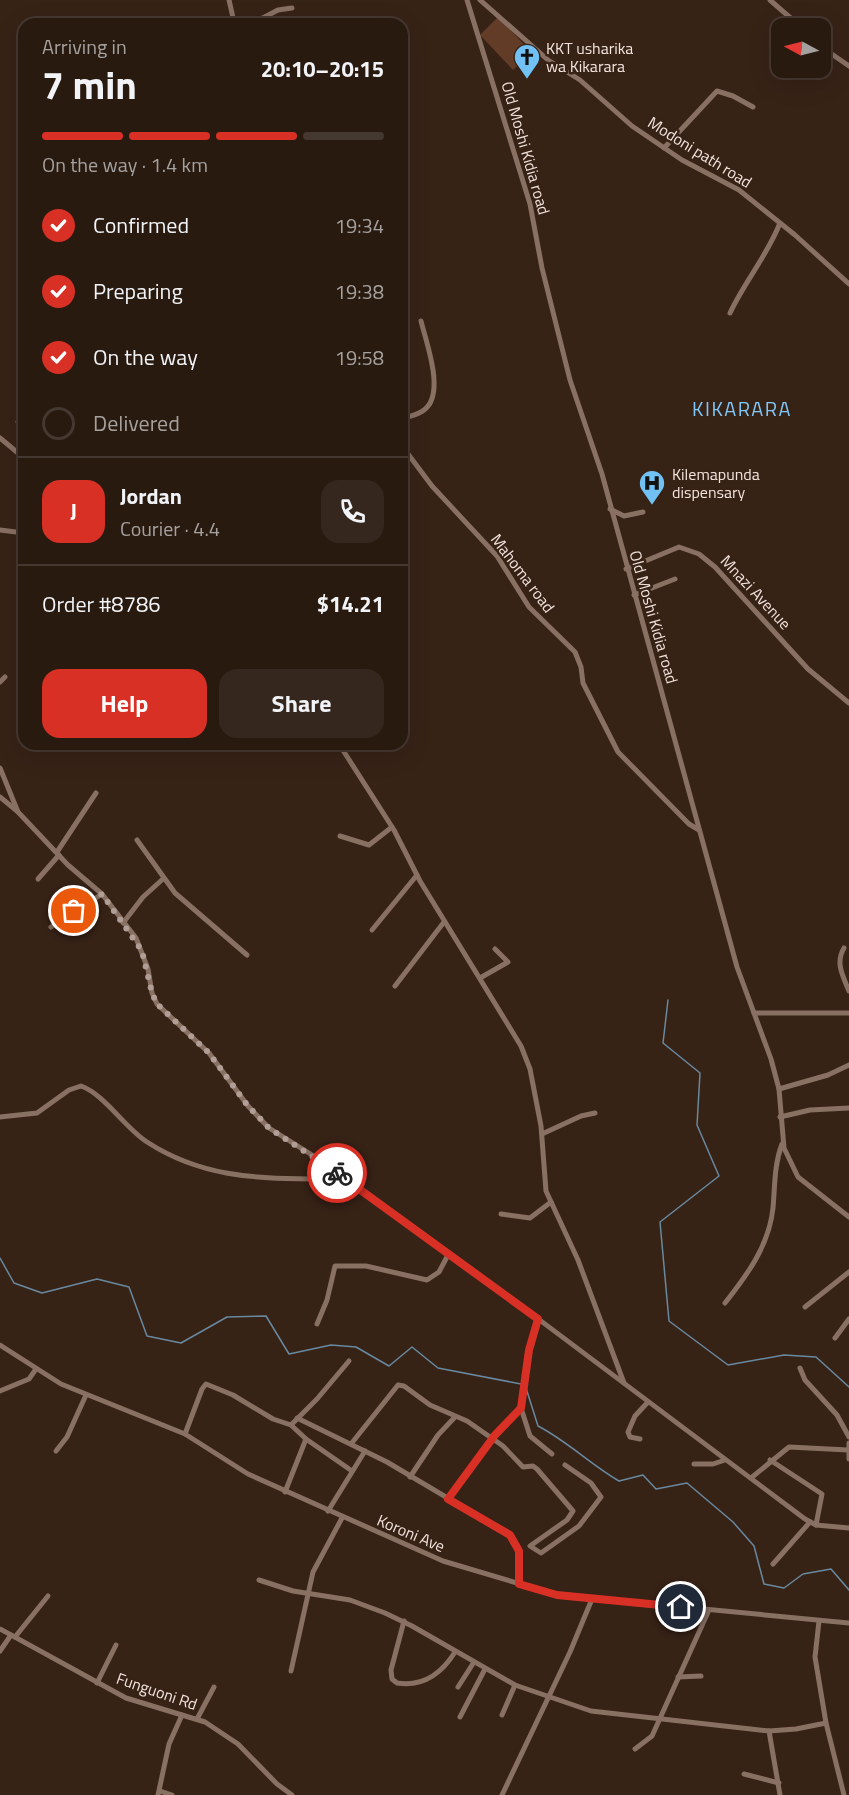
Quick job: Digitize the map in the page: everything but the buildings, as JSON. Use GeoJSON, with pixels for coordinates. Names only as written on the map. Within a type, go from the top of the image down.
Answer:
{"type":"FeatureCollection","features":[{"type":"Feature","properties":{"kind":"street"},"geometry":{"type":"LineString","coordinates":[[229,0],[233,18]]}},
{"type":"Feature","properties":{"kind":"street","name":"Old Moshi Kidia road"},"geometry":{"type":"LineString","coordinates":[[466,0],[532,211],[542,268],[570,380],[610,509],[737,967],[771,1059],[779,1089],[783,1143],[787,1157],[798,1177],[849,1217]]}},
{"type":"Feature","properties":{"kind":"street","name":"Modoni path road"},"geometry":{"type":"LineString","coordinates":[[480,0],[548,60],[580,80],[632,126],[664,148],[739,190],[849,284]]}},
{"type":"Feature","properties":{"kind":"street"},"geometry":{"type":"LineString","coordinates":[[770,0],[791,18]]}},
{"type":"Feature","properties":{"kind":"street"},"geometry":{"type":"LineString","coordinates":[[262,18],[278,9],[292,8]]}},
{"type":"Feature","properties":{"kind":"street"},"geometry":{"type":"LineString","coordinates":[[831,54],[849,66]]}},
{"type":"Feature","properties":{"kind":"street"},"geometry":{"type":"LineString","coordinates":[[664,148],[717,91],[733,96],[753,107]]}},
{"type":"Feature","properties":{"kind":"street"},"geometry":{"type":"LineString","coordinates":[[730,313],[747,278],[767,252],[780,223]]}},
{"type":"Feature","properties":{"kind":"street"},"geometry":{"type":"LineString","coordinates":[[408,416],[424,410],[434,395],[433,367],[421,321]]}},
{"type":"Feature","properties":{"kind":"street"},"geometry":{"type":"LineString","coordinates":[[0,438],[18,453]]}},
{"type":"Feature","properties":{"kind":"street","name":"Mahoma road"},"geometry":{"type":"LineString","coordinates":[[408,454],[432,486],[498,556],[529,607],[575,652],[581,667],[583,683],[618,752],[689,824],[699,830]]}},
{"type":"Feature","properties":{"kind":"street"},"geometry":{"type":"LineString","coordinates":[[610,509],[624,516],[644,512]]}},
{"type":"Feature","properties":{"kind":"street"},"geometry":{"type":"LineString","coordinates":[[0,530],[18,532]]}},
{"type":"Feature","properties":{"kind":"street","name":"Mnazi Avenue"},"geometry":{"type":"LineString","coordinates":[[626,569],[679,547],[699,554],[715,567],[808,669],[849,703]]}},
{"type":"Feature","properties":{"kind":"street"},"geometry":{"type":"LineString","coordinates":[[634,595],[675,579]]}},
{"type":"Feature","properties":{"kind":"street"},"geometry":{"type":"LineString","coordinates":[[0,682],[4,677]]}},
{"type":"Feature","properties":{"kind":"street"},"geometry":{"type":"LineString","coordinates":[[343,750],[392,827],[444,922],[521,1046],[532,1077],[542,1134],[545,1183],[550,1202],[578,1260],[624,1383]]}},
{"type":"Feature","properties":{"kind":"street"},"geometry":{"type":"LineString","coordinates":[[0,768],[18,813]]}},
{"type":"Feature","properties":{"kind":"street"},"geometry":{"type":"LineString","coordinates":[[38,879],[58,854],[96,793]]}},
{"type":"Feature","properties":{"kind":"street"},"geometry":{"type":"LineString","coordinates":[[0,798],[102,894],[142,951],[152,993],[157,1004],[209,1053],[248,1106],[269,1128],[322,1161],[813,1524],[849,1528]]}},
{"type":"Feature","properties":{"kind":"street"},"geometry":{"type":"LineString","coordinates":[[340,836],[369,845],[392,827]]}},
{"type":"Feature","properties":{"kind":"street"},"geometry":{"type":"LineString","coordinates":[[137,840],[175,893],[247,955]]}},
{"type":"Feature","properties":{"kind":"street"},"geometry":{"type":"LineString","coordinates":[[372,930],[417,875]]}},
{"type":"Feature","properties":{"kind":"street"},"geometry":{"type":"LineString","coordinates":[[123,923],[143,897],[164,878]]}},
{"type":"Feature","properties":{"kind":"street"},"geometry":{"type":"LineString","coordinates":[[51,927],[102,894]]}},
{"type":"Feature","properties":{"kind":"street"},"geometry":{"type":"LineString","coordinates":[[395,986],[444,922]]}},
{"type":"Feature","properties":{"kind":"street"},"geometry":{"type":"LineString","coordinates":[[844,948],[839,956],[840,968],[849,991]]}},
{"type":"Feature","properties":{"kind":"street"},"geometry":{"type":"LineString","coordinates":[[480,978],[508,962],[495,949]]}},
{"type":"Feature","properties":{"kind":"street"},"geometry":{"type":"LineString","coordinates":[[753,1013],[849,1013]]}},
{"type":"Feature","properties":{"kind":"street"},"geometry":{"type":"LineString","coordinates":[[779,1089],[828,1075],[849,1065]]}},
{"type":"Feature","properties":{"kind":"street"},"geometry":{"type":"LineString","coordinates":[[0,1118],[37,1113],[69,1090],[81,1086],[92,1092],[124,1125],[145,1141],[195,1166],[242,1178],[346,1180]]}},
{"type":"Feature","properties":{"kind":"street"},"geometry":{"type":"LineString","coordinates":[[780,1117],[810,1110],[849,1108]]}},
{"type":"Feature","properties":{"kind":"street"},"geometry":{"type":"LineString","coordinates":[[542,1134],[574,1119],[595,1113]]}},
{"type":"Feature","properties":{"kind":"street"},"geometry":{"type":"LineString","coordinates":[[725,1303],[759,1255],[771,1221],[776,1161],[783,1143]]}},
{"type":"Feature","properties":{"kind":"street"},"geometry":{"type":"LineString","coordinates":[[501,1214],[530,1218],[550,1202]]}},
{"type":"Feature","properties":{"kind":"street"},"geometry":{"type":"LineString","coordinates":[[317,1324],[327,1300],[335,1266],[366,1266],[427,1280],[439,1272],[448,1255]]}},
{"type":"Feature","properties":{"kind":"street"},"geometry":{"type":"LineString","coordinates":[[805,1307],[849,1272]]}},
{"type":"Feature","properties":{"kind":"street"},"geometry":{"type":"LineString","coordinates":[[538,1319],[529,1350],[521,1408],[530,1436],[552,1454]]}},
{"type":"Feature","properties":{"kind":"street"},"geometry":{"type":"LineString","coordinates":[[835,1338],[849,1319]]}},
{"type":"Feature","properties":{"kind":"street","name":"Koroni Ave"},"geometry":{"type":"LineString","coordinates":[[0,1345],[36,1369],[86,1395],[185,1434],[248,1474],[433,1557],[557,1595],[849,1623]]}},
{"type":"Feature","properties":{"kind":"street"},"geometry":{"type":"LineString","coordinates":[[291,1425],[317,1400],[349,1361]]}},
{"type":"Feature","properties":{"kind":"street"},"geometry":{"type":"LineString","coordinates":[[800,1368],[806,1380],[837,1415],[849,1437]]}},
{"type":"Feature","properties":{"kind":"street"},"geometry":{"type":"LineString","coordinates":[[0,1391],[29,1379],[36,1369]]}},
{"type":"Feature","properties":{"kind":"street"},"geometry":{"type":"LineString","coordinates":[[185,1434],[206,1384],[233,1395],[273,1419],[291,1425],[306,1439],[352,1471]]}},
{"type":"Feature","properties":{"kind":"street"},"geometry":{"type":"LineString","coordinates":[[351,1444],[398,1385],[455,1417],[464,1419],[510,1452],[523,1467],[533,1466],[537,1469],[573,1510],[567,1520],[530,1546],[541,1553],[579,1526],[601,1497],[593,1485],[565,1465]]}},
{"type":"Feature","properties":{"kind":"street"},"geometry":{"type":"LineString","coordinates":[[56,1451],[67,1437],[86,1395]]}},
{"type":"Feature","properties":{"kind":"street"},"geometry":{"type":"LineString","coordinates":[[640,1439],[630,1437],[628,1432],[635,1416],[648,1402]]}},
{"type":"Feature","properties":{"kind":"street"},"geometry":{"type":"LineString","coordinates":[[448,1499],[493,1440],[521,1408]]}},
{"type":"Feature","properties":{"kind":"street"},"geometry":{"type":"LineString","coordinates":[[410,1477],[438,1435],[455,1417]]}},
{"type":"Feature","properties":{"kind":"street"},"geometry":{"type":"LineString","coordinates":[[297,1418],[365,1451],[510,1535],[519,1551],[519,1584]]}},
{"type":"Feature","properties":{"kind":"street"},"geometry":{"type":"LineString","coordinates":[[285,1492],[306,1439]]}},
{"type":"Feature","properties":{"kind":"street"},"geometry":{"type":"LineString","coordinates":[[849,1443],[849,1459]]}},
{"type":"Feature","properties":{"kind":"street"},"geometry":{"type":"LineString","coordinates":[[751,1478],[770,1460],[789,1447],[848,1449]]}},
{"type":"Feature","properties":{"kind":"street"},"geometry":{"type":"LineString","coordinates":[[328,1511],[365,1451]]}},
{"type":"Feature","properties":{"kind":"street"},"geometry":{"type":"LineString","coordinates":[[694,1464],[713,1464],[725,1460]]}},
{"type":"Feature","properties":{"kind":"street"},"geometry":{"type":"LineString","coordinates":[[770,1460],[822,1494],[813,1524],[773,1564]]}},
{"type":"Feature","properties":{"kind":"street"},"geometry":{"type":"LineString","coordinates":[[291,1671],[317,1564],[342,1518]]}},
{"type":"Feature","properties":{"kind":"street"},"geometry":{"type":"LineString","coordinates":[[259,1580],[308,1594],[350,1600],[404,1622],[515,1685],[594,1712],[731,1725],[769,1731],[826,1723]]}},
{"type":"Feature","properties":{"kind":"street"},"geometry":{"type":"LineString","coordinates":[[0,1650],[48,1596]]}},
{"type":"Feature","properties":{"kind":"street"},"geometry":{"type":"LineString","coordinates":[[502,1795],[592,1599]]}},
{"type":"Feature","properties":{"kind":"street"},"geometry":{"type":"LineString","coordinates":[[634,1749],[650,1740],[709,1610]]}},
{"type":"Feature","properties":{"kind":"street"},"geometry":{"type":"LineString","coordinates":[[819,1621],[815,1657],[826,1723],[844,1795]]}},
{"type":"Feature","properties":{"kind":"street"},"geometry":{"type":"LineString","coordinates":[[404,1622],[392,1670],[392,1679],[397,1683],[415,1683],[435,1675],[444,1668],[455,1652]]}},
{"type":"Feature","properties":{"kind":"street","name":"Funguoni Rd"},"geometry":{"type":"LineString","coordinates":[[0,1629],[126,1698],[197,1719],[238,1744],[277,1784],[292,1795]]}},
{"type":"Feature","properties":{"kind":"street"},"geometry":{"type":"LineString","coordinates":[[96,1683],[116,1645]]}},
{"type":"Feature","properties":{"kind":"street"},"geometry":{"type":"LineString","coordinates":[[458,1687],[474,1662]]}},
{"type":"Feature","properties":{"kind":"street"},"geometry":{"type":"LineString","coordinates":[[460,1717],[485,1669]]}},
{"type":"Feature","properties":{"kind":"street"},"geometry":{"type":"LineString","coordinates":[[678,1677],[701,1676]]}},
{"type":"Feature","properties":{"kind":"street"},"geometry":{"type":"LineString","coordinates":[[502,1715],[515,1685]]}},
{"type":"Feature","properties":{"kind":"street"},"geometry":{"type":"LineString","coordinates":[[197,1719],[214,1687]]}},
{"type":"Feature","properties":{"kind":"street"},"geometry":{"type":"LineString","coordinates":[[172,1795],[159,1793],[169,1744],[182,1715]]}},
{"type":"Feature","properties":{"kind":"street"},"geometry":{"type":"LineString","coordinates":[[769,1731],[780,1795]]}},
{"type":"Feature","properties":{"kind":"street"},"geometry":{"type":"LineString","coordinates":[[744,1774],[779,1783]]}},
{"type":"Feature","properties":{"kind":"shaded area"},"geometry":{"type":"Polygon","coordinates":[[[498,17],[531,52],[513,70],[480,35],[498,17]]]}},
{"type":"Feature","properties":{"kind":"waterway"},"geometry":{"type":"LineString","coordinates":[[668,1000],[663,1043],[700,1073],[697,1125],[719,1176],[660,1222],[669,1321],[728,1365],[784,1355],[816,1357],[849,1387]]}},
{"type":"Feature","properties":{"kind":"waterway"},"geometry":{"type":"LineString","coordinates":[[0,1258],[14,1283],[42,1293],[97,1279],[129,1287],[147,1336],[181,1343],[227,1317],[266,1316],[289,1354],[331,1345],[356,1347],[389,1366],[412,1347],[438,1368],[521,1384]]}},
{"type":"Feature","properties":{"kind":"waterway"},"geometry":{"type":"LineString","coordinates":[[526,1388],[538,1426],[619,1481],[643,1475],[656,1489],[687,1483],[733,1522],[754,1546],[764,1584],[784,1588],[803,1574],[831,1569],[849,1590]]}},
{"type":"Feature","properties":{"kind":"way so far"},"geometry":{"type":"LineString","coordinates":[[74,911],[88,906],[102,894],[136,938],[148,969],[153,999],[157,1004],[209,1053],[248,1106],[269,1128],[312,1154],[337,1173]]}},
{"type":"Feature","properties":{"kind":"place","name":"KKT usharika wa Kikarara"},"geometry":{"type":"Point","coordinates":[527,80]}},
{"type":"Feature","properties":{"kind":"place","name":"Kilemapunda dispensary"},"geometry":{"type":"Point","coordinates":[652,506]}},
{"type":"Feature","properties":{"kind":"district","name":"KIKARARA"},"geometry":{"type":"Point","coordinates":[742,409]}},
{"type":"Feature","properties":{"kind":"route"},"geometry":{"type":"LineString","coordinates":[[337,1173],[538,1319],[531,1339],[521,1408],[495,1435],[485,1452],[448,1499],[510,1535],[517,1543],[520,1561],[519,1584],[533,1590],[557,1595],[681,1607]]}}]}
